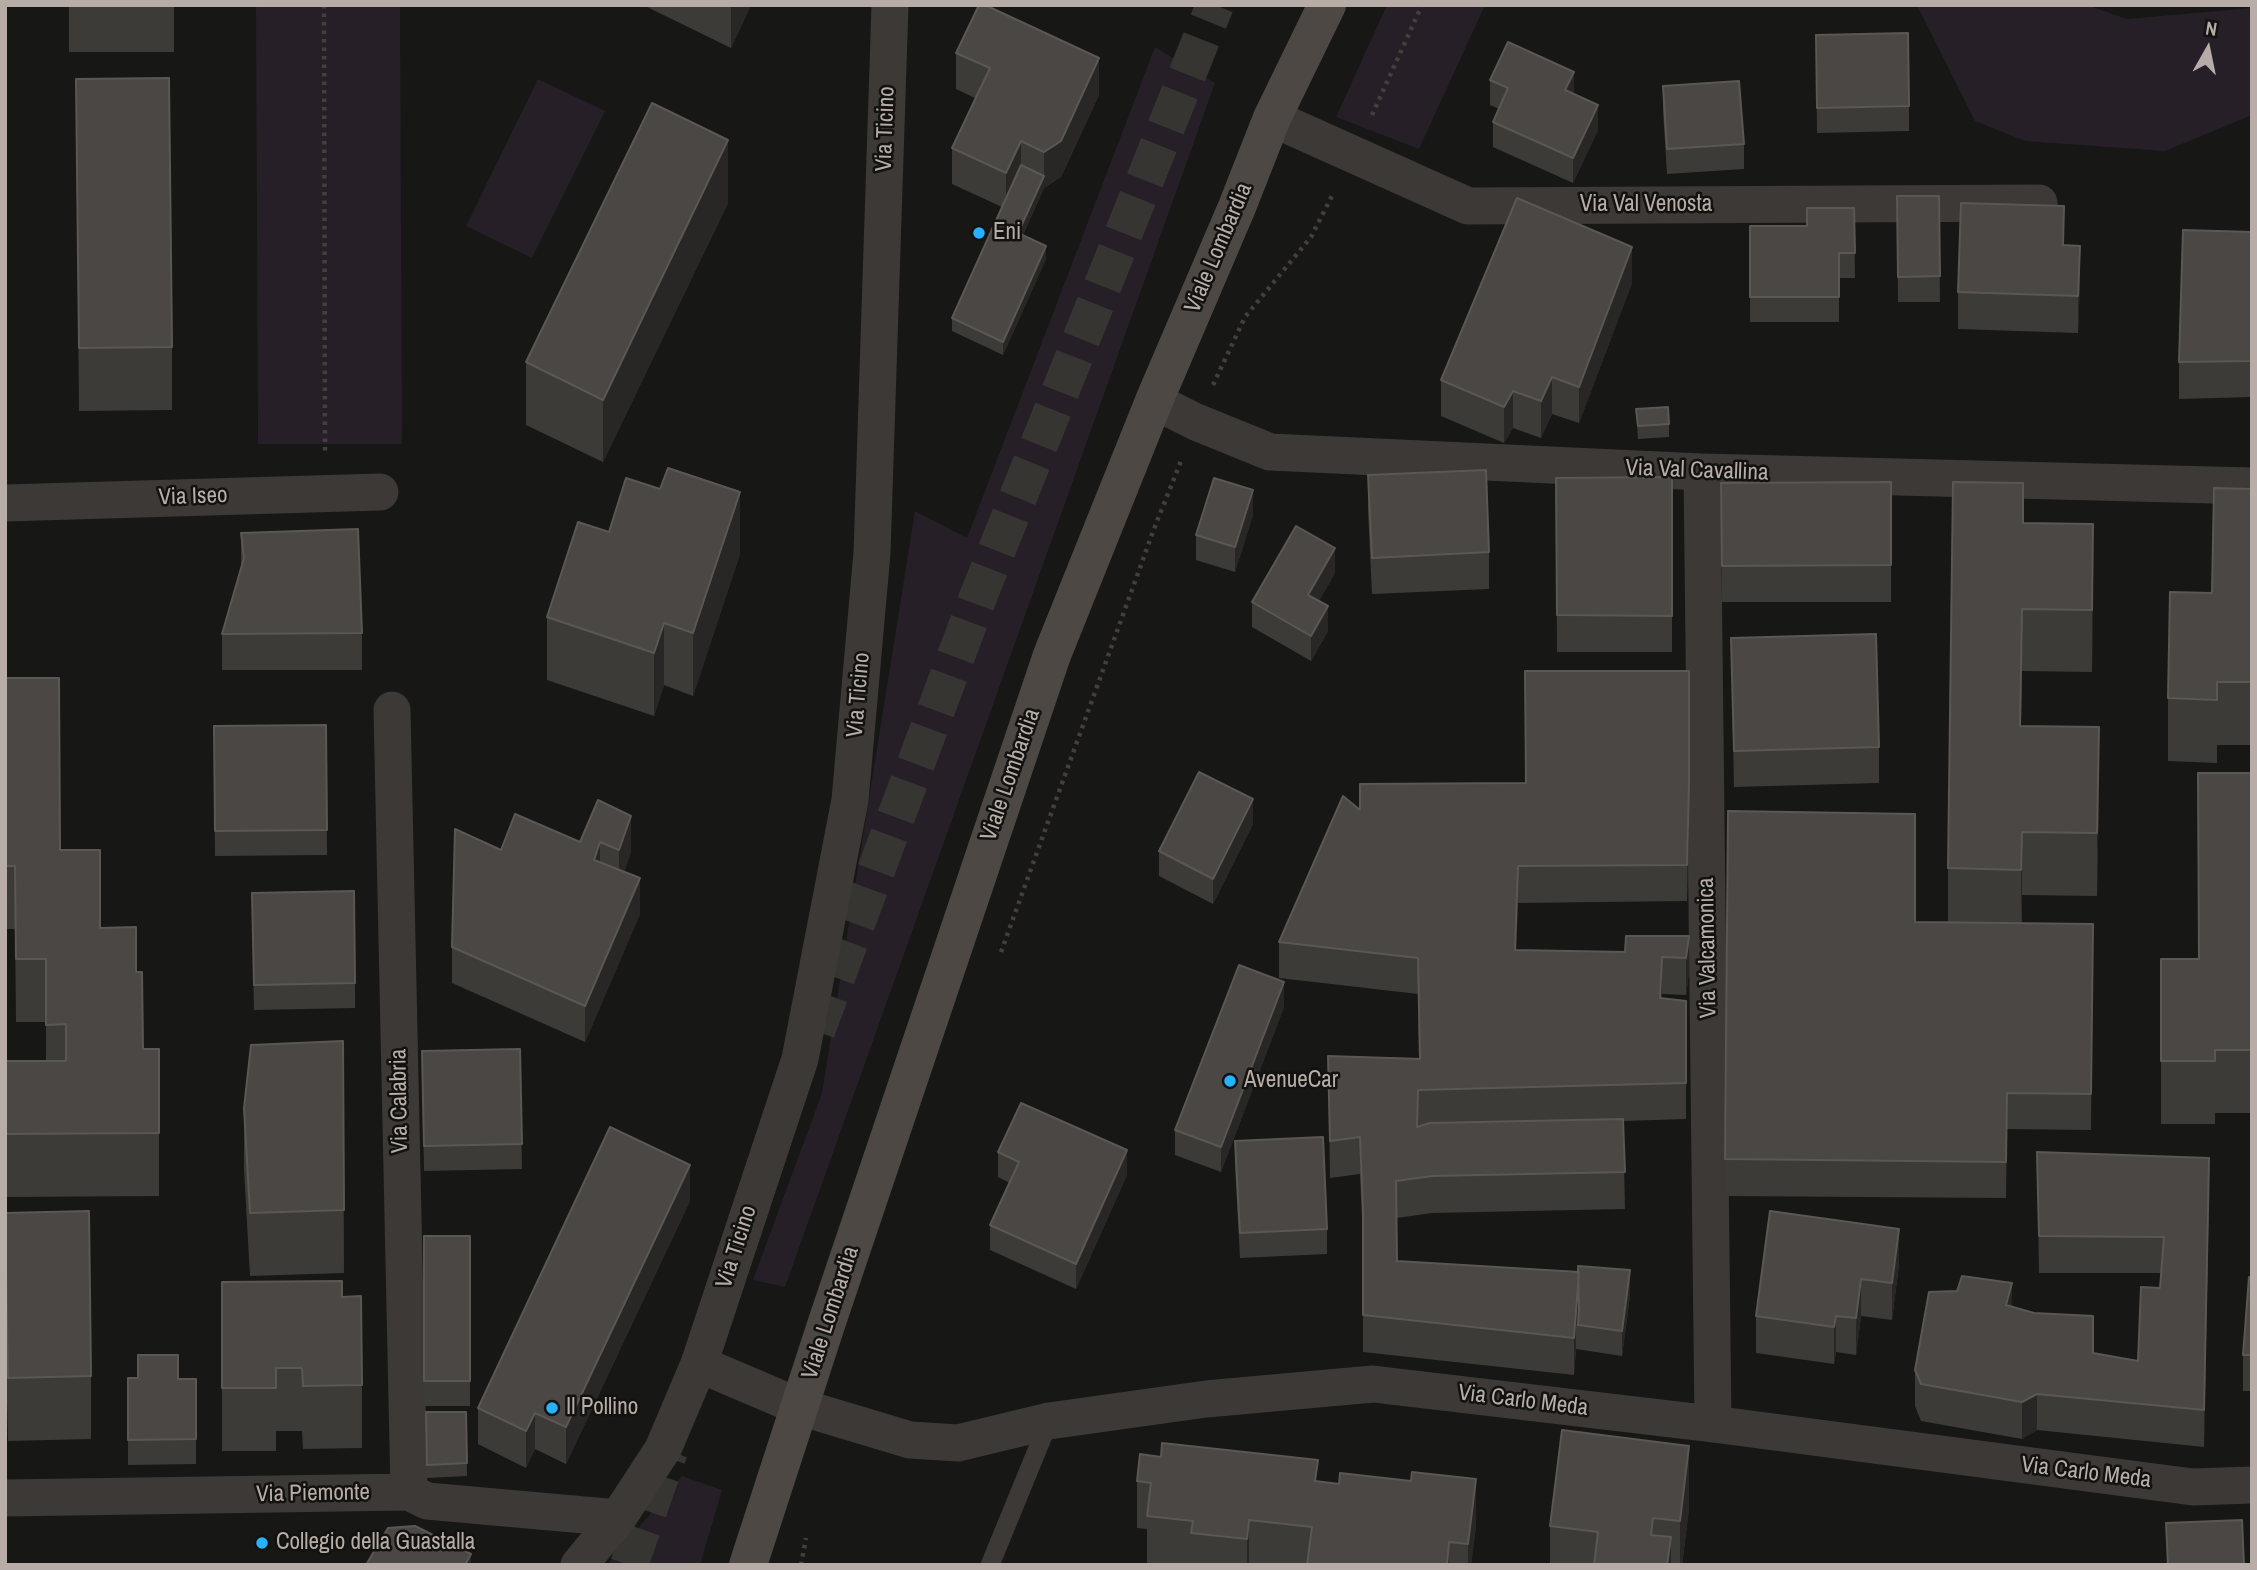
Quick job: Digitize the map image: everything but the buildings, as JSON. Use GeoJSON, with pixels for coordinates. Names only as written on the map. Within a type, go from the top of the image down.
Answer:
{"type":"FeatureCollection","features":[{"type":"Feature","properties":{"kind":"street","name":"Via Ticino"},"geometry":{"type":"LineString","coordinates":[[579,1565],[618,1518],[663,1449],[699,1364],[800,1059],[850,800],[872,553],[890,5]]}},
{"type":"Feature","properties":{"kind":"street","name":"Viale Lombardia"},"geometry":{"type":"LineString","coordinates":[[748,1565],[825,1325],[1052,655],[1272,118],[1327,5]]}},
{"type":"Feature","properties":{"kind":"street","name":"Via Val Venosta"},"geometry":{"type":"LineString","coordinates":[[1272,118],[1468,206],[2039,203]]}},
{"type":"Feature","properties":{"kind":"street","name":"Via Val Cavallina"},"geometry":{"type":"LineString","coordinates":[[1154,401],[1196,422],[1270,452],[1702,472],[2252,486]]}},
{"type":"Feature","properties":{"kind":"street","name":"Via Valcamonica"},"geometry":{"type":"LineString","coordinates":[[1702,472],[1713,1423]]}},
{"type":"Feature","properties":{"kind":"street","name":"Via Iseo"},"geometry":{"type":"LineString","coordinates":[[5,503],[380,492]]}},
{"type":"Feature","properties":{"kind":"street","name":"Via Calabria"},"geometry":{"type":"LineString","coordinates":[[392,709],[409,1492]]}},
{"type":"Feature","properties":{"kind":"street","name":"Via Carlo Meda"},"geometry":{"type":"LineString","coordinates":[[699,1364],[800,1407],[911,1440],[958,1443],[1049,1422],[1206,1399],[1373,1384],[1713,1423],[2193,1487],[2252,1485]]}},
{"type":"Feature","properties":{"kind":"street","name":"Via Piemonte"},"geometry":{"type":"LineString","coordinates":[[5,1498],[409,1492],[427,1501],[618,1518]]}},
{"type":"Feature","properties":{"kind":"lane"},"geometry":{"type":"LineString","coordinates":[[989,1565],[1049,1422]]}},
{"type":"Feature","properties":{"kind":"path"},"geometry":{"type":"LineString","coordinates":[[324,5],[325,494]]}},
{"type":"Feature","properties":{"kind":"path"},"geometry":{"type":"LineString","coordinates":[[998,960],[1154,529],[1196,422],[1245,317],[1311,237],[1354,153],[1422,5]]}},
{"type":"Feature","properties":{"kind":"path"},"geometry":{"type":"LineString","coordinates":[[801,1565],[806,1535]]}},
{"type":"Feature","properties":{"kind":"shaded area"},"geometry":{"type":"Polygon","coordinates":[[[256,5],[400,5],[402,444],[258,444],[256,5]]]}},
{"type":"Feature","properties":{"kind":"shaded area"},"geometry":{"type":"Polygon","coordinates":[[[1387,5],[1485,5],[1419,149],[1336,117],[1387,5]]]}},
{"type":"Feature","properties":{"kind":"shaded area"},"geometry":{"type":"Polygon","coordinates":[[[1917,5],[2087,5],[2127,19],[2252,8],[2252,115],[2165,151],[2025,141],[1975,121],[1917,5]]]}},
{"type":"Feature","properties":{"kind":"shaded area"},"geometry":{"type":"Polygon","coordinates":[[[1155,47],[1215,83],[785,1287],[753,1280],[822,1093],[915,511],[967,538],[1155,47]]]}},
{"type":"Feature","properties":{"kind":"shaded area"},"geometry":{"type":"Polygon","coordinates":[[[538,79],[605,111],[532,258],[466,226],[538,79]]]}},
{"type":"Feature","properties":{"kind":"shaded area"},"geometry":{"type":"Polygon","coordinates":[[[682,1476],[722,1490],[700,1565],[607,1565],[682,1476]]]}},
{"type":"Feature","properties":{"kind":"tunnel"},"geometry":{"type":"LineString","coordinates":[[816,1031],[980,592],[1215,5]]}},
{"type":"Feature","properties":{"kind":"tunnel"},"geometry":{"type":"LineString","coordinates":[[629,1565],[669,1451]]}},
{"type":"Feature","properties":{"kind":"place","name":"Eni"},"geometry":{"type":"Point","coordinates":[979,233]}},
{"type":"Feature","properties":{"kind":"place","name":"AvenueCar"},"geometry":{"type":"Point","coordinates":[1230,1081]}},
{"type":"Feature","properties":{"kind":"place","name":"Il Pollino"},"geometry":{"type":"Point","coordinates":[552,1408]}},
{"type":"Feature","properties":{"kind":"place","name":"Collegio della Guastalla"},"geometry":{"type":"Point","coordinates":[262,1543]}}]}
